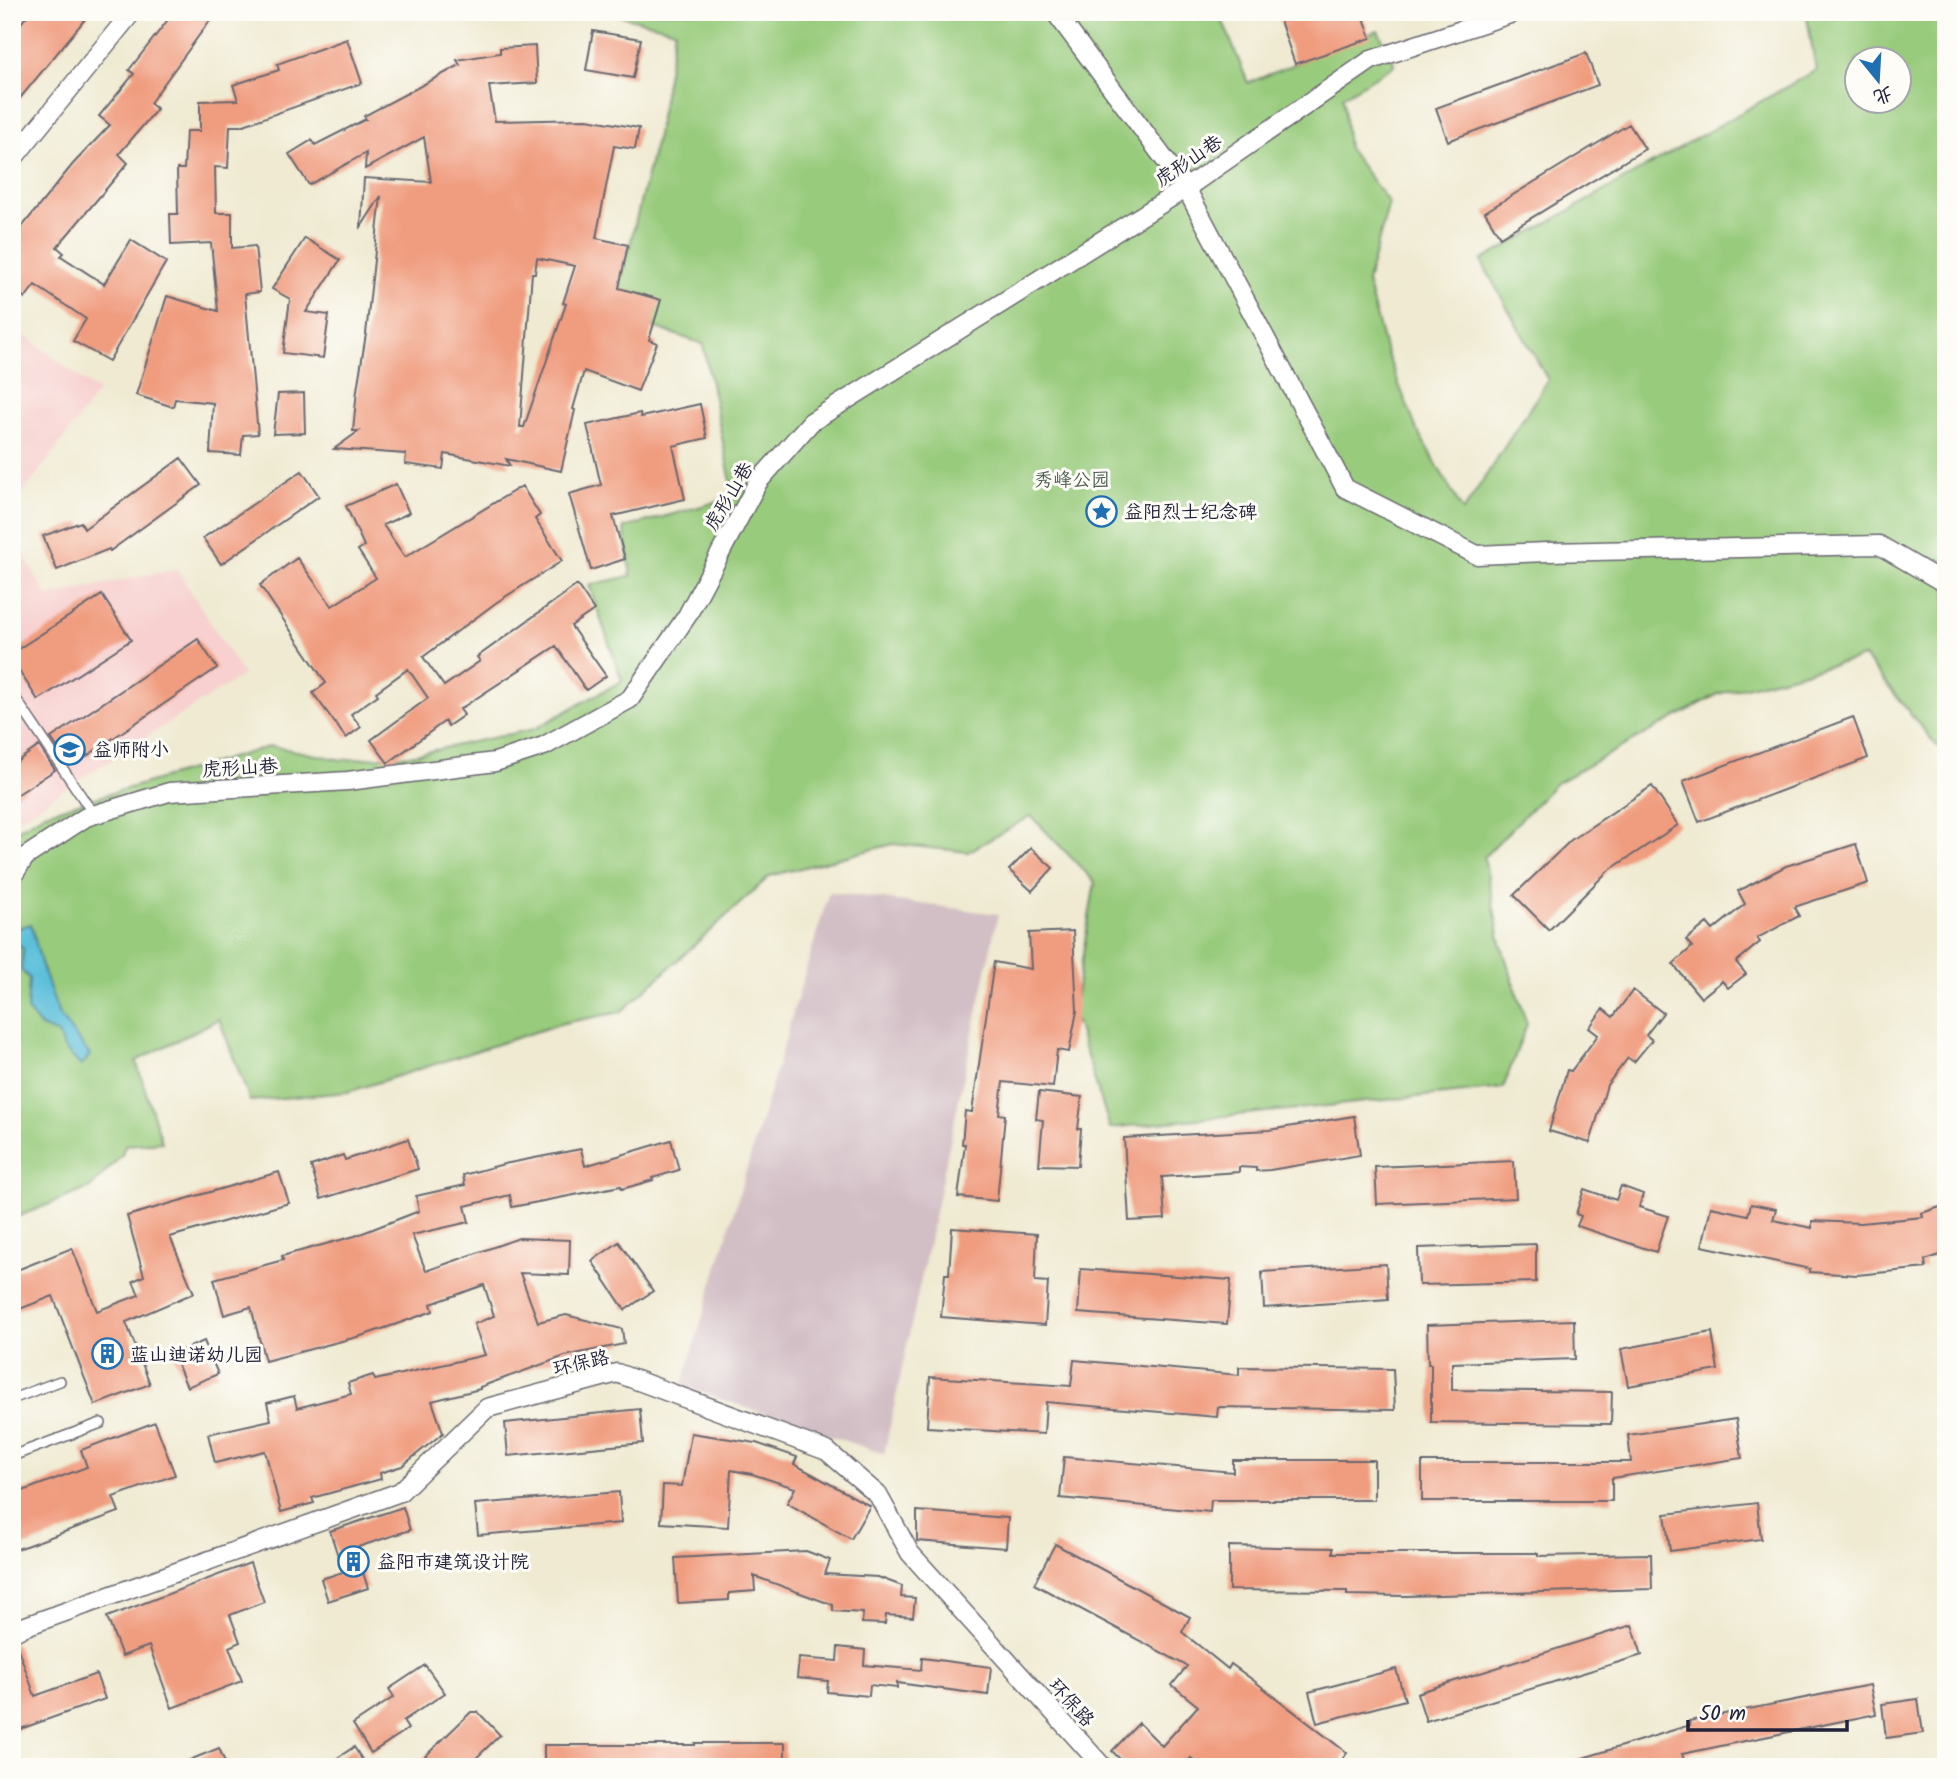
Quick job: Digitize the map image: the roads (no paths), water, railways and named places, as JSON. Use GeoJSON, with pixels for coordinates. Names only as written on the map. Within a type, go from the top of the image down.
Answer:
{"type":"FeatureCollection","features":[{"type":"Feature","properties":{"kind":"street"},"geometry":{"type":"LineString","coordinates":[[12,160],[132,12]]}},
{"type":"Feature","properties":{"kind":"street"},"geometry":{"type":"LineString","coordinates":[[1055,12],[1186,188],[1345,488],[1477,555],[1879,545],[1946,584]]}},
{"type":"Feature","properties":{"kind":"street","name":"虎形山巷"},"geometry":{"type":"LineString","coordinates":[[12,877],[25,857],[86,817],[169,792],[348,781],[495,762],[544,746],[630,699],[687,616],[758,482],[811,422],[1186,188],[1371,60],[1516,12]]}},
{"type":"Feature","properties":{"kind":"street","name":"环保路"},"geometry":{"type":"LineString","coordinates":[[12,1633],[400,1492],[486,1408],[617,1373],[827,1451],[878,1495],[910,1553],[1102,1767]]}},
{"type":"Feature","properties":{"kind":"lane"},"geometry":{"type":"LineString","coordinates":[[12,694],[94,815]]}},
{"type":"Feature","properties":{"kind":"lane"},"geometry":{"type":"LineString","coordinates":[[12,1399],[60,1381]]}},
{"type":"Feature","properties":{"kind":"lane"},"geometry":{"type":"LineString","coordinates":[[12,1456],[101,1423]]}},
{"type":"Feature","properties":{"kind":"water"},"geometry":{"type":"Polygon","coordinates":[[[31,924],[59,1015],[90,1055],[81,1066],[63,1047],[58,1034],[41,1027],[27,1010],[29,978],[21,970],[23,948],[14,943],[12,930],[31,924]]]}},
{"type":"Feature","properties":{"kind":"place","name":"益阳烈士纪念碑"},"geometry":{"type":"Point","coordinates":[1101,511]}},
{"type":"Feature","properties":{"kind":"place","name":"益师附小"},"geometry":{"type":"Point","coordinates":[70,749]}},
{"type":"Feature","properties":{"kind":"place","name":"蓝山迪诺幼儿园"},"geometry":{"type":"Point","coordinates":[107,1354]}},
{"type":"Feature","properties":{"kind":"place","name":"益阳市建筑设计院"},"geometry":{"type":"Point","coordinates":[354,1561]}},
{"type":"Feature","properties":{"kind":"park label","name":"秀峰公园"},"geometry":{"type":"Point","coordinates":[1072,479]}}]}
